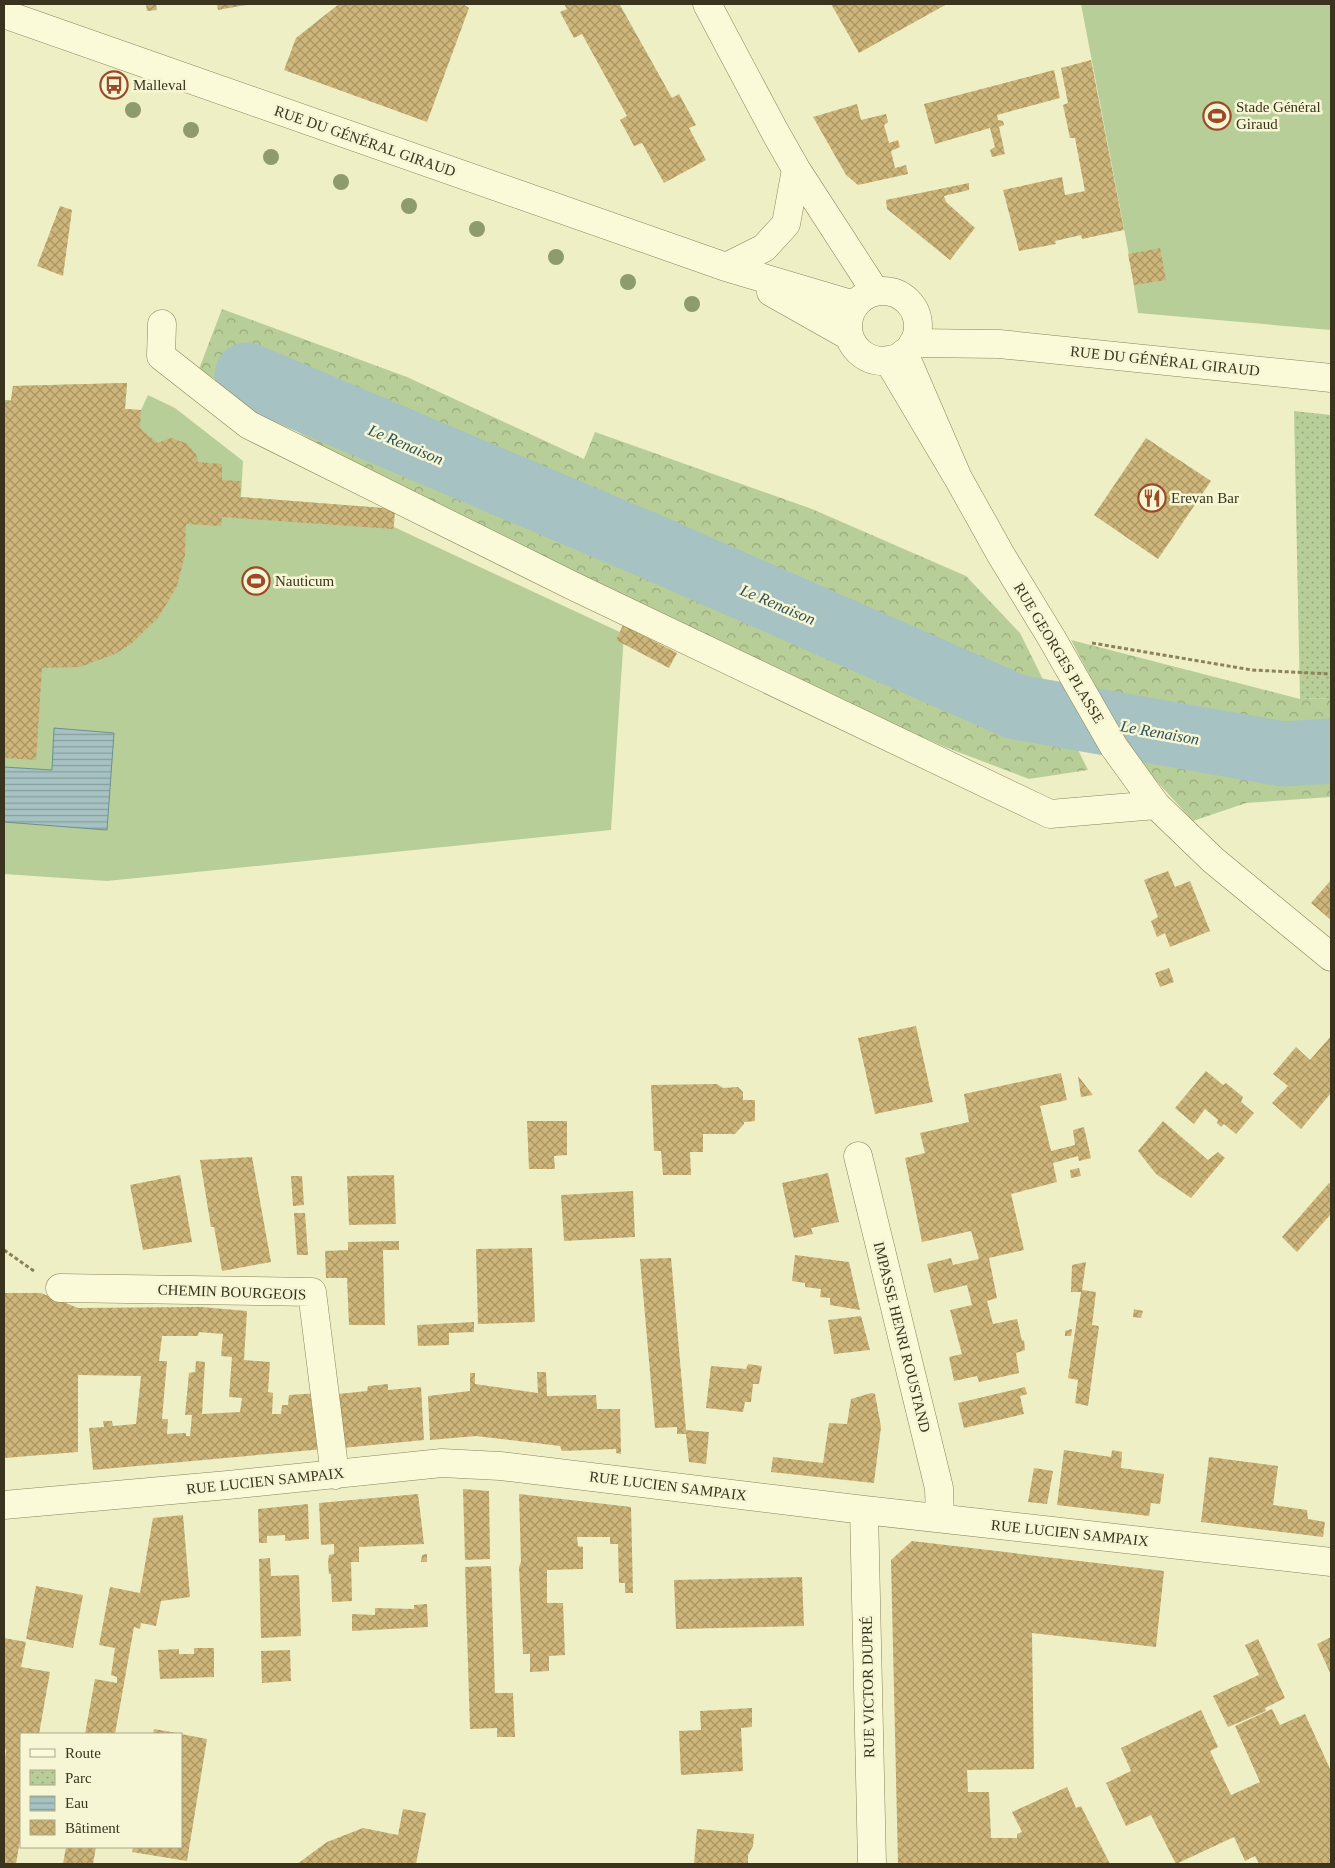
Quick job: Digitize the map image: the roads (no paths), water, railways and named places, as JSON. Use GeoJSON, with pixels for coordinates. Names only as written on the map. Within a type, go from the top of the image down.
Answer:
{"type":"FeatureCollection","features":[{"type":"Feature","properties":{"kind":"street"},"geometry":{"type":"LineString","coordinates":[[707,4],[864,298]]}},
{"type":"Feature","properties":{"kind":"street","name":"RUE DU GÉNÉRAL GIRAUD"},"geometry":{"type":"LineString","coordinates":[[4,14],[726,267],[864,298]]}},
{"type":"Feature","properties":{"kind":"street"},"geometry":{"type":"LineString","coordinates":[[726,267],[764,248],[786,224],[796,169]]}},
{"type":"Feature","properties":{"kind":"street","name":"RUE DU GÉNÉRAL GIRAUD"},"geometry":{"type":"LineString","coordinates":[[726,267],[849,336]]}},
{"type":"Feature","properties":{"kind":"street"},"geometry":{"type":"LineString","coordinates":[[890,292],[905,298],[912,306],[916,316],[917,334],[902,352],[868,358],[853,345],[849,336],[849,315],[864,298],[890,292]]}},
{"type":"Feature","properties":{"kind":"street","name":"RUE DU GÉNÉRAL GIRAUD"},"geometry":{"type":"LineString","coordinates":[[916,316],[999,344]]}},
{"type":"Feature","properties":{"kind":"street"},"geometry":{"type":"LineString","coordinates":[[162,324],[161,356],[249,425],[571,585],[1050,814],[1156,805]]}},
{"type":"Feature","properties":{"kind":"street","name":"RUE DU GÉNÉRAL GIRAUD"},"geometry":{"type":"LineString","coordinates":[[902,352],[999,344],[1331,378]]}},
{"type":"Feature","properties":{"kind":"street","name":"RUE GEORGES PLASSE"},"geometry":{"type":"LineString","coordinates":[[902,352],[958,478],[1001,556],[1051,637],[1114,747],[1156,805],[1212,860],[1331,957]]}},
{"type":"Feature","properties":{"kind":"street","name":"IMPASSE HENRI ROUSTAND"},"geometry":{"type":"LineString","coordinates":[[858,1156],[939,1488],[940,1518]]}},
{"type":"Feature","properties":{"kind":"street","name":"CHEMIN BOURGEOIS"},"geometry":{"type":"LineString","coordinates":[[60,1288],[312,1292],[335,1474]]}},
{"type":"Feature","properties":{"kind":"street","name":"RUE LUCIEN SAMPAIX"},"geometry":{"type":"LineString","coordinates":[[4,1505],[442,1463],[500,1466],[864,1510],[1331,1562]]}},
{"type":"Feature","properties":{"kind":"street","name":"RUE VICTOR DUPRÉ"},"geometry":{"type":"LineString","coordinates":[[864,1510],[872,1864]]}},
{"type":"Feature","properties":{"kind":"water"},"geometry":{"type":"Polygon","coordinates":[[[54,728],[114,733],[107,830],[4,822],[4,767],[52,770],[54,728]]]}},
{"type":"Feature","properties":{"kind":"waterway","name":"Le Renaison"},"geometry":{"type":"LineString","coordinates":[[247,375],[650,546],[1016,707],[1283,754],[1331,751]]}},
{"type":"Feature","properties":{"kind":"place","name":"Malleval"},"geometry":{"type":"Point","coordinates":[114,85]}},
{"type":"Feature","properties":{"kind":"place","name":"Stade Général Giraud"},"geometry":{"type":"Point","coordinates":[1217,116]}},
{"type":"Feature","properties":{"kind":"place","name":"Erevan Bar"},"geometry":{"type":"Point","coordinates":[1152,498]}},
{"type":"Feature","properties":{"kind":"place","name":"Nauticum"},"geometry":{"type":"Point","coordinates":[256,581]}}]}
